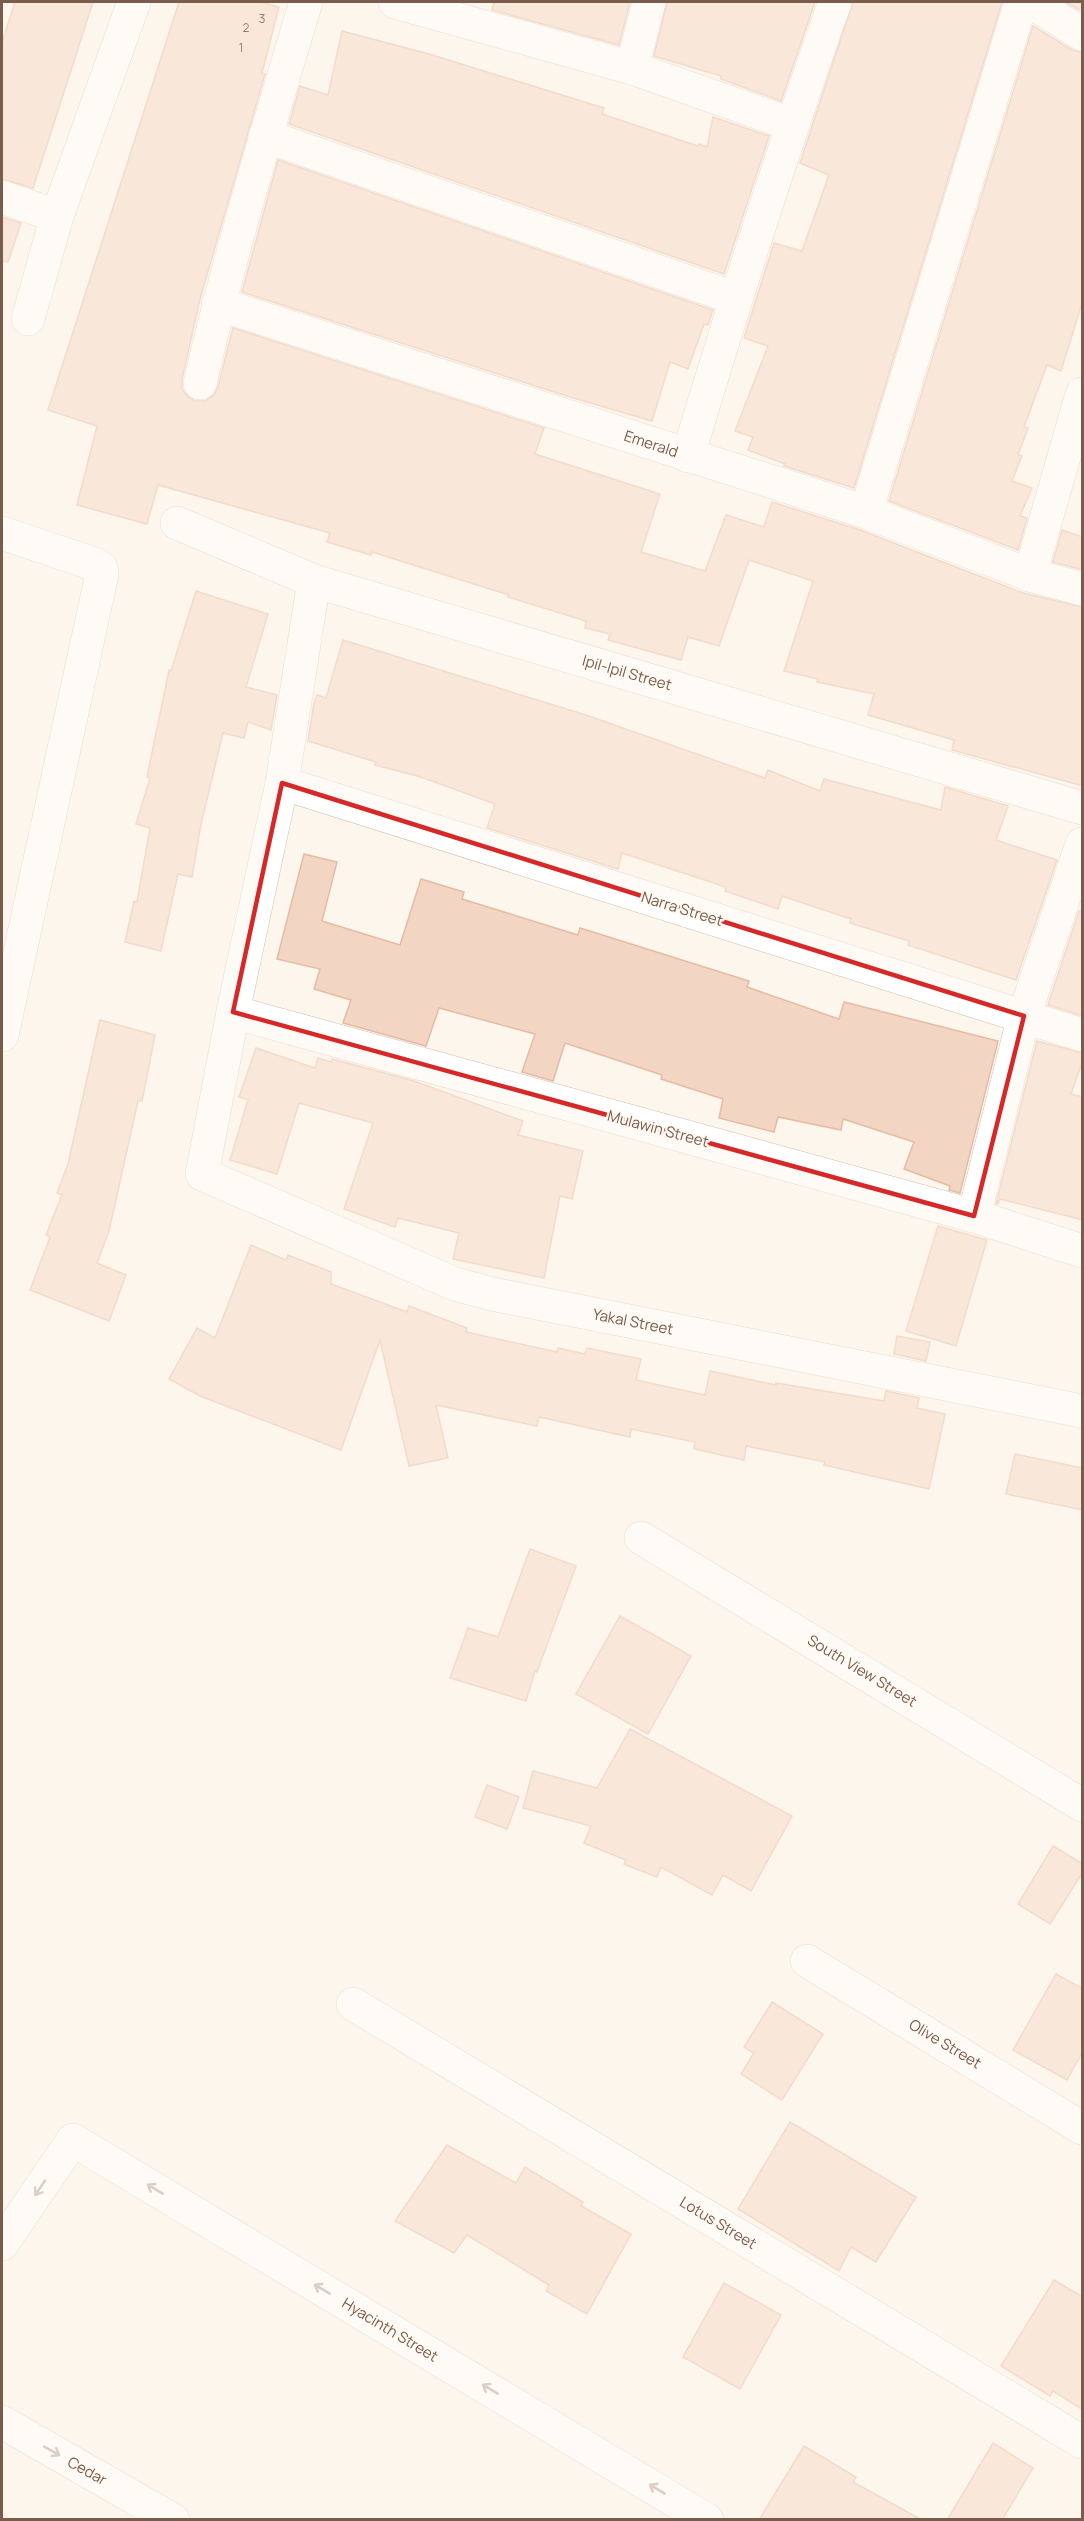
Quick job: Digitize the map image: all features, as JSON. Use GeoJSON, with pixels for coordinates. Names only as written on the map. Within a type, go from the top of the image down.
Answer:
{"type":"FeatureCollection","features":[{"type":"Feature","properties":{"kind":"street"},"geometry":{"type":"LineString","coordinates":[[28,319],[57,216],[134,2]]}},
{"type":"Feature","properties":{"kind":"street"},"geometry":{"type":"LineString","coordinates":[[200,383],[265,136],[306,2]]}},
{"type":"Feature","properties":{"kind":"street"},"geometry":{"type":"LineString","coordinates":[[394,2],[632,68],[791,124]]}},
{"type":"Feature","properties":{"kind":"street"},"geometry":{"type":"LineString","coordinates":[[632,68],[649,2]]}},
{"type":"Feature","properties":{"kind":"street"},"geometry":{"type":"LineString","coordinates":[[688,456],[735,298],[791,124],[835,2]]}},
{"type":"Feature","properties":{"kind":"street"},"geometry":{"type":"LineString","coordinates":[[866,512],[1021,2]]}},
{"type":"Feature","properties":{"kind":"street"},"geometry":{"type":"LineString","coordinates":[[1031,2],[1083,34]]}},
{"type":"Feature","properties":{"kind":"street"},"geometry":{"type":"LineString","coordinates":[[265,136],[735,298]]}},
{"type":"Feature","properties":{"kind":"street"},"geometry":{"type":"LineString","coordinates":[[2,197],[57,216]]}},
{"type":"Feature","properties":{"kind":"street","name":"Emerald"},"geometry":{"type":"LineString","coordinates":[[219,304],[866,512],[1030,575],[1083,589]]}},
{"type":"Feature","properties":{"kind":"street"},"geometry":{"type":"LineString","coordinates":[[1030,575],[1083,394]]}},
{"type":"Feature","properties":{"kind":"street","name":"Ipil-Ipil Street"},"geometry":{"type":"LineString","coordinates":[[177,523],[314,581],[1083,808]]}},
{"type":"Feature","properties":{"kind":"street"},"geometry":{"type":"LineString","coordinates":[[2,533],[97,565],[101,568],[102,574],[2,1035]]}},
{"type":"Feature","properties":{"kind":"street"},"geometry":{"type":"LineString","coordinates":[[233,1012],[282,783],[314,581]]}},
{"type":"Feature","properties":{"kind":"street","name":"Narra Street"},"geometry":{"type":"LineString","coordinates":[[282,783],[1083,1035]]}},
{"type":"Feature","properties":{"kind":"street"},"geometry":{"type":"LineString","coordinates":[[975,1216],[1024,1016],[1083,844]]}},
{"type":"Feature","properties":{"kind":"street","name":"Yakal Street"},"geometry":{"type":"LineString","coordinates":[[233,1012],[202,1174],[455,1284],[492,1294],[1083,1411]]}},
{"type":"Feature","properties":{"kind":"street","name":"Mulawin Street"},"geometry":{"type":"LineString","coordinates":[[233,1012],[975,1216],[1083,1251]]}},
{"type":"Feature","properties":{"kind":"street","name":"South View Street"},"geometry":{"type":"LineString","coordinates":[[641,1538],[1083,1805]]}},
{"type":"Feature","properties":{"kind":"street","name":"Olive Street"},"geometry":{"type":"LineString","coordinates":[[807,1961],[1083,2128]]}},
{"type":"Feature","properties":{"kind":"street","name":"Lotus Street"},"geometry":{"type":"LineString","coordinates":[[353,2004],[1083,2442]]}},
{"type":"Feature","properties":{"kind":"street","name":"Hyacinth Street"},"geometry":{"type":"LineString","coordinates":[[2,2244],[73,2140],[707,2520]]}},
{"type":"Feature","properties":{"kind":"street","name":"Cedar"},"geometry":{"type":"LineString","coordinates":[[2,2422],[173,2520]]}},
{"type":"Feature","properties":{"kind":"highlighted area"},"geometry":{"type":"Polygon","coordinates":[[[282,783],[1024,1016],[974,1216],[233,1012],[282,783]]]}},
{"type":"Feature","properties":{"kind":"building"},"geometry":{"type":"Polygon","coordinates":[[[15,2],[93,2],[33,188],[2,179],[2,42],[15,2]]]}},
{"type":"Feature","properties":{"kind":"building"},"geometry":{"type":"Polygon","coordinates":[[[179,2],[260,2],[279,7],[262,73],[265,74],[200,299],[182,379],[182,389],[188,397],[195,401],[205,401],[214,395],[233,328],[544,428],[535,454],[660,494],[641,552],[705,571],[726,515],[764,527],[772,502],[860,530],[1023,593],[1083,607],[1083,786],[952,750],[954,740],[868,715],[874,694],[817,682],[818,679],[784,671],[813,581],[749,560],[719,646],[688,637],[681,660],[608,640],[610,634],[585,628],[586,621],[508,597],[509,595],[372,552],[371,555],[327,542],[330,533],[158,485],[147,524],[77,505],[97,426],[48,410],[179,2]]]}},
{"type":"Feature","properties":{"kind":"building"},"geometry":{"type":"Polygon","coordinates":[[[494,2],[630,2],[619,45],[492,10],[494,2]]]}},
{"type":"Feature","properties":{"kind":"building"},"geometry":{"type":"Polygon","coordinates":[[[667,2],[815,2],[781,101],[721,79],[721,76],[654,56],[667,2]]]}},
{"type":"Feature","properties":{"kind":"building"},"geometry":{"type":"Polygon","coordinates":[[[853,2],[1002,2],[854,488],[784,466],[785,464],[748,450],[753,437],[735,431],[768,346],[744,338],[774,243],[802,251],[829,175],[800,163],[853,2]]]}},
{"type":"Feature","properties":{"kind":"building"},"geometry":{"type":"Polygon","coordinates":[[[1065,2],[1083,2],[1083,12],[1065,2]]]}},
{"type":"Feature","properties":{"kind":"building"},"geometry":{"type":"Polygon","coordinates":[[[1033,26],[1072,50],[1083,53],[1083,300],[1061,371],[1047,365],[1024,427],[1028,428],[1018,455],[1022,456],[1012,481],[1032,488],[1020,516],[1027,518],[1018,550],[889,501],[1033,26]]]}},
{"type":"Feature","properties":{"kind":"building"},"geometry":{"type":"Polygon","coordinates":[[[342,31],[429,54],[604,108],[602,114],[698,146],[699,144],[707,147],[713,117],[769,136],[724,274],[289,124],[300,86],[328,95],[342,31]]]}},
{"type":"Feature","properties":{"kind":"building"},"geometry":{"type":"Polygon","coordinates":[[[278,160],[713,310],[708,325],[704,324],[688,369],[670,362],[652,421],[242,292],[278,160]]]}},
{"type":"Feature","properties":{"kind":"building"},"geometry":{"type":"Polygon","coordinates":[[[2,217],[21,223],[8,262],[2,261],[2,217]]]}},
{"type":"Feature","properties":{"kind":"building"},"geometry":{"type":"Polygon","coordinates":[[[1062,530],[1083,537],[1083,570],[1053,562],[1062,530]]]}},
{"type":"Feature","properties":{"kind":"building"},"geometry":{"type":"Polygon","coordinates":[[[196,591],[268,614],[246,687],[277,695],[271,730],[248,722],[244,738],[223,733],[201,824],[192,877],[178,874],[161,951],[125,942],[134,901],[137,902],[150,828],[136,824],[150,778],[147,777],[169,670],[171,671],[196,591]]]}},
{"type":"Feature","properties":{"kind":"building"},"geometry":{"type":"Polygon","coordinates":[[[343,640],[586,715],[765,778],[768,770],[820,791],[824,779],[941,810],[945,787],[1008,806],[996,840],[1057,860],[1016,980],[908,945],[909,941],[850,923],[851,919],[782,896],[778,909],[725,891],[726,887],[622,853],[618,869],[487,828],[495,804],[421,777],[375,765],[376,762],[308,741],[314,703],[317,695],[326,698],[343,640]]]}},
{"type":"Feature","properties":{"kind":"building"},"geometry":{"type":"Polygon","coordinates":[[[304,854],[337,862],[322,921],[400,945],[421,879],[464,892],[462,899],[578,935],[580,928],[749,981],[747,987],[839,1019],[844,1002],[998,1041],[960,1193],[949,1190],[950,1186],[904,1169],[914,1142],[843,1119],[841,1130],[778,1117],[774,1132],[719,1118],[723,1099],[661,1079],[662,1075],[565,1043],[553,1081],[522,1072],[535,1034],[439,1008],[426,1046],[343,1023],[351,1000],[314,989],[320,969],[277,959],[304,854]]]}},
{"type":"Feature","properties":{"kind":"building"},"geometry":{"type":"Polygon","coordinates":[[[1079,911],[1083,911],[1083,1016],[1048,1005],[1079,911]]]}},
{"type":"Feature","properties":{"kind":"building"},"geometry":{"type":"Polygon","coordinates":[[[100,1020],[155,1035],[142,1101],[138,1101],[109,1231],[97,1263],[126,1275],[109,1321],[30,1290],[50,1237],[46,1235],[62,1195],[57,1193],[68,1164],[100,1020]]]}},
{"type":"Feature","properties":{"kind":"building"},"geometry":{"type":"Polygon","coordinates":[[[1037,1041],[1083,1053],[1083,1060],[1071,1094],[1083,1097],[1083,1220],[1000,1199],[996,1204],[1037,1041]]]}},
{"type":"Feature","properties":{"kind":"building"},"geometry":{"type":"Polygon","coordinates":[[[256,1048],[315,1068],[318,1058],[331,1062],[332,1059],[414,1081],[523,1121],[518,1135],[583,1151],[572,1199],[560,1196],[544,1278],[453,1259],[459,1233],[398,1218],[395,1227],[344,1209],[373,1123],[299,1103],[277,1174],[230,1160],[248,1100],[239,1097],[256,1048]]]}},
{"type":"Feature","properties":{"kind":"building"},"geometry":{"type":"Polygon","coordinates":[[[938,1226],[987,1240],[956,1346],[906,1331],[938,1226]]]}},
{"type":"Feature","properties":{"kind":"building"},"geometry":{"type":"Polygon","coordinates":[[[251,1245],[286,1260],[288,1255],[331,1272],[331,1284],[407,1312],[409,1306],[467,1328],[466,1332],[557,1352],[558,1348],[585,1354],[587,1348],[641,1359],[636,1380],[705,1395],[710,1371],[776,1385],[776,1383],[884,1401],[886,1391],[919,1398],[917,1408],[945,1414],[929,1489],[824,1465],[825,1462],[746,1446],[744,1460],[694,1449],[695,1442],[631,1429],[630,1437],[539,1417],[537,1426],[436,1405],[448,1458],[409,1466],[380,1340],[341,1450],[200,1396],[169,1379],[197,1328],[215,1338],[251,1245]]]}},
{"type":"Feature","properties":{"kind":"building"},"geometry":{"type":"Polygon","coordinates":[[[897,1336],[930,1342],[926,1361],[894,1354],[897,1336]]]}},
{"type":"Feature","properties":{"kind":"building"},"geometry":{"type":"Polygon","coordinates":[[[1015,1454],[1083,1468],[1083,1510],[1006,1494],[1015,1454]]]}},
{"type":"Feature","properties":{"kind":"building"},"geometry":{"type":"Polygon","coordinates":[[[530,1549],[576,1566],[537,1672],[535,1671],[526,1701],[450,1678],[468,1628],[498,1637],[530,1549]]]}},
{"type":"Feature","properties":{"kind":"building"},"geometry":{"type":"Polygon","coordinates":[[[620,1616],[691,1656],[648,1734],[576,1694],[620,1616]]]}},
{"type":"Feature","properties":{"kind":"building"},"geometry":{"type":"Polygon","coordinates":[[[630,1729],[792,1816],[751,1891],[723,1875],[712,1895],[661,1867],[657,1877],[624,1864],[626,1860],[584,1843],[591,1826],[523,1808],[533,1771],[597,1788],[630,1729]]]}},
{"type":"Feature","properties":{"kind":"building"},"geometry":{"type":"Polygon","coordinates":[[[487,1785],[519,1797],[507,1829],[475,1817],[487,1785]]]}},
{"type":"Feature","properties":{"kind":"building"},"geometry":{"type":"Polygon","coordinates":[[[1053,1846],[1083,1864],[1083,1872],[1050,1924],[1018,1904],[1053,1846]]]}},
{"type":"Feature","properties":{"kind":"building"},"geometry":{"type":"Polygon","coordinates":[[[1056,1974],[1083,1989],[1083,2051],[1067,2080],[1013,2050],[1056,1974]]]}},
{"type":"Feature","properties":{"kind":"building"},"geometry":{"type":"Polygon","coordinates":[[[772,2002],[823,2034],[782,2100],[741,2074],[754,2053],[744,2047],[772,2002]]]}},
{"type":"Feature","properties":{"kind":"building"},"geometry":{"type":"Polygon","coordinates":[[[790,2122],[916,2197],[876,2262],[851,2247],[839,2271],[738,2209],[790,2122]]]}},
{"type":"Feature","properties":{"kind":"building"},"geometry":{"type":"Polygon","coordinates":[[[447,2145],[516,2183],[525,2167],[583,2202],[581,2206],[631,2234],[587,2314],[546,2291],[549,2285],[467,2235],[454,2253],[395,2221],[447,2145]]]}},
{"type":"Feature","properties":{"kind":"building"},"geometry":{"type":"Polygon","coordinates":[[[1054,2280],[1083,2297],[1083,2410],[1053,2391],[1050,2396],[1001,2366],[1054,2280]]]}},
{"type":"Feature","properties":{"kind":"building"},"geometry":{"type":"Polygon","coordinates":[[[724,2283],[781,2315],[740,2389],[683,2357],[724,2283]]]}},
{"type":"Feature","properties":{"kind":"building"},"geometry":{"type":"Polygon","coordinates":[[[993,2443],[1033,2468],[1002,2520],[947,2520],[993,2443]]]}},
{"type":"Feature","properties":{"kind":"building"},"geometry":{"type":"Polygon","coordinates":[[[804,2446],[856,2477],[853,2482],[922,2520],[759,2520],[804,2446]]]}}]}
